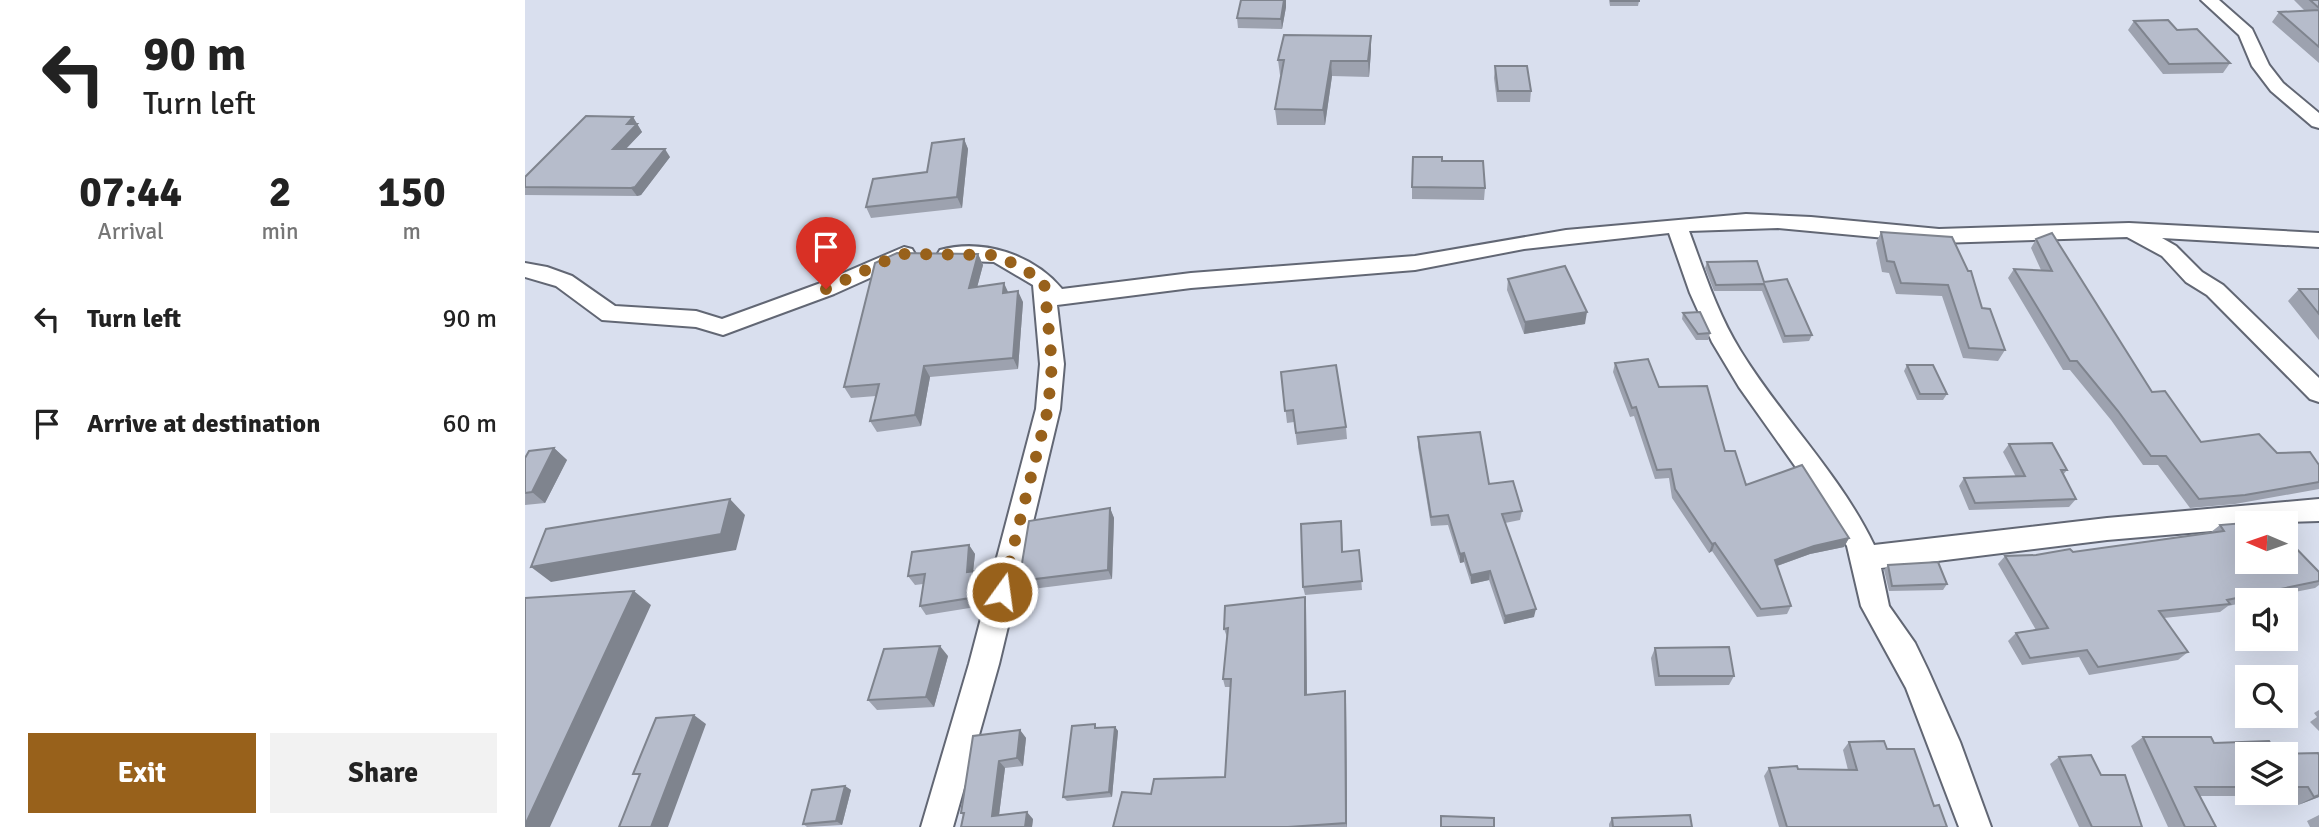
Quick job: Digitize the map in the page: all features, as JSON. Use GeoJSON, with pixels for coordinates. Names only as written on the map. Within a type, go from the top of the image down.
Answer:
{"type":"FeatureCollection","features":[{"type":"Feature","properties":{"kind":"street"},"geometry":{"type":"LineString","coordinates":[[2209,0],[2246,33],[2261,66],[2277,87],[2319,122]]}},
{"type":"Feature","properties":{"kind":"street"},"geometry":{"type":"LineString","coordinates":[[525,270],[547,274],[564,281],[610,314],[696,319],[723,327],[826,289],[900,254],[998,255],[1044,281],[1057,297],[1133,285],[1419,262],[1539,240],[1677,225],[1775,222],[1929,236],[2129,230],[2319,240]]}},
{"type":"Feature","properties":{"kind":"street"},"geometry":{"type":"LineString","coordinates":[[1677,225],[1699,288],[1730,355],[1779,427],[1827,488],[1867,558],[1875,606],[1907,657],[1952,758],[1975,827]]}},
{"type":"Feature","properties":{"kind":"street"},"geometry":{"type":"LineString","coordinates":[[2129,230],[2168,251],[2194,278],[2215,290],[2319,393]]}},
{"type":"Feature","properties":{"kind":"street"},"geometry":{"type":"LineString","coordinates":[[937,827],[984,664],[1048,409],[1052,364],[1044,281]]}},
{"type":"Feature","properties":{"kind":"street"},"geometry":{"type":"LineString","coordinates":[[1867,558],[2107,529],[2319,510]]}},
{"type":"Feature","properties":{"kind":"building"},"geometry":{"type":"Polygon","coordinates":[[[1241,0],[1284,0],[1281,19],[1237,18],[1241,0]]]}},
{"type":"Feature","properties":{"kind":"building"},"geometry":{"type":"Polygon","coordinates":[[[2310,0],[2319,0],[2319,8],[2310,0]]]}},
{"type":"Feature","properties":{"kind":"building"},"geometry":{"type":"Polygon","coordinates":[[[2319,10],[2319,47],[2279,12],[2319,10]]]}},
{"type":"Feature","properties":{"kind":"building"},"geometry":{"type":"Polygon","coordinates":[[[2168,20],[2177,30],[2197,29],[2230,63],[2169,64],[2134,21],[2168,20]]]}},
{"type":"Feature","properties":{"kind":"building"},"geometry":{"type":"Polygon","coordinates":[[[1284,35],[1371,36],[1368,61],[1331,61],[1323,110],[1275,109],[1284,60],[1278,60],[1284,35]]]}},
{"type":"Feature","properties":{"kind":"building"},"geometry":{"type":"Polygon","coordinates":[[[1495,66],[1527,66],[1531,91],[1498,91],[1495,66]]]}},
{"type":"Feature","properties":{"kind":"building"},"geometry":{"type":"Polygon","coordinates":[[[586,116],[633,117],[627,124],[637,124],[613,149],[665,149],[635,187],[525,187],[525,177],[586,116]]]}},
{"type":"Feature","properties":{"kind":"building"},"geometry":{"type":"Polygon","coordinates":[[[964,139],[957,197],[866,207],[873,179],[927,172],[932,143],[964,139]]]}},
{"type":"Feature","properties":{"kind":"building"},"geometry":{"type":"Polygon","coordinates":[[[1413,157],[1442,157],[1442,161],[1483,161],[1485,188],[1412,187],[1413,157]]]}},
{"type":"Feature","properties":{"kind":"building"},"geometry":{"type":"Polygon","coordinates":[[[1881,232],[1952,237],[1968,271],[1971,271],[1982,308],[1990,309],[2005,350],[1969,348],[1948,285],[1901,283],[1894,262],[1887,261],[1881,232]]]}},
{"type":"Feature","properties":{"kind":"building"},"geometry":{"type":"Polygon","coordinates":[[[2052,233],[2152,392],[2165,391],[2201,442],[2259,434],[2277,453],[2310,452],[2319,465],[2319,482],[2245,495],[2199,499],[2166,456],[2151,456],[2077,361],[2070,361],[2014,269],[2052,271],[2036,239],[2052,233]]]}},
{"type":"Feature","properties":{"kind":"building"},"geometry":{"type":"Polygon","coordinates":[[[897,253],[978,254],[969,288],[1004,283],[1003,293],[1018,291],[1013,358],[924,366],[915,415],[870,421],[879,384],[844,387],[875,263],[897,253]]]}},
{"type":"Feature","properties":{"kind":"building"},"geometry":{"type":"Polygon","coordinates":[[[1757,261],[1764,282],[1787,279],[1812,335],[1785,336],[1764,284],[1716,285],[1707,262],[1757,261]]]}},
{"type":"Feature","properties":{"kind":"building"},"geometry":{"type":"Polygon","coordinates":[[[1565,266],[1587,312],[1525,322],[1508,279],[1565,266]]]}},
{"type":"Feature","properties":{"kind":"building"},"geometry":{"type":"Polygon","coordinates":[[[2299,289],[2319,289],[2319,314],[2299,289]]]}},
{"type":"Feature","properties":{"kind":"building"},"geometry":{"type":"Polygon","coordinates":[[[1700,312],[1710,333],[1698,334],[1683,313],[1700,312]]]}},
{"type":"Feature","properties":{"kind":"building"},"geometry":{"type":"Polygon","coordinates":[[[1648,359],[1659,387],[1707,386],[1725,451],[1735,451],[1746,485],[1802,465],[1849,538],[1814,546],[1775,560],[1791,606],[1761,609],[1675,489],[1671,469],[1657,470],[1636,407],[1632,408],[1615,363],[1648,359]]]}},
{"type":"Feature","properties":{"kind":"building"},"geometry":{"type":"Polygon","coordinates":[[[1336,365],[1346,427],[1296,433],[1293,410],[1285,411],[1281,372],[1336,365]]]}},
{"type":"Feature","properties":{"kind":"building"},"geometry":{"type":"Polygon","coordinates":[[[1907,365],[1933,365],[1947,394],[1920,394],[1907,365]]]}},
{"type":"Feature","properties":{"kind":"building"},"geometry":{"type":"Polygon","coordinates":[[[1480,432],[1489,484],[1513,481],[1522,511],[1502,514],[1536,609],[1505,616],[1490,571],[1471,575],[1464,553],[1460,554],[1448,515],[1431,517],[1418,437],[1480,432]]]}},
{"type":"Feature","properties":{"kind":"building"},"geometry":{"type":"Polygon","coordinates":[[[2052,443],[2067,470],[2061,470],[2076,499],[1975,503],[1964,478],[2025,476],[2009,444],[2052,443]]]}},
{"type":"Feature","properties":{"kind":"building"},"geometry":{"type":"Polygon","coordinates":[[[554,448],[532,492],[525,493],[525,458],[529,451],[554,448]]]}},
{"type":"Feature","properties":{"kind":"building"},"geometry":{"type":"Polygon","coordinates":[[[730,499],[721,534],[531,567],[546,529],[730,499]]]}},
{"type":"Feature","properties":{"kind":"building"},"geometry":{"type":"Polygon","coordinates":[[[1110,508],[1108,570],[1019,581],[1029,521],[1110,508]]]}},
{"type":"Feature","properties":{"kind":"building"},"geometry":{"type":"Polygon","coordinates":[[[1341,521],[1342,552],[1359,550],[1362,581],[1303,587],[1301,524],[1341,521]]]}},
{"type":"Feature","properties":{"kind":"building"},"geometry":{"type":"Polygon","coordinates":[[[2235,524],[2235,574],[2298,574],[2298,550],[2319,572],[2319,581],[2285,588],[2235,588],[2235,598],[2227,600],[2230,604],[2159,611],[2188,652],[2098,667],[2087,650],[2030,658],[2016,633],[2048,628],[2005,556],[2036,555],[2070,549],[2073,552],[2224,531],[2220,525],[2235,524]]]}},
{"type":"Feature","properties":{"kind":"building"},"geometry":{"type":"Polygon","coordinates":[[[969,545],[967,572],[982,570],[976,597],[920,606],[925,574],[908,576],[912,552],[969,545]]]}},
{"type":"Feature","properties":{"kind":"building"},"geometry":{"type":"Polygon","coordinates":[[[1938,562],[1947,584],[1892,586],[1888,565],[1938,562]]]}},
{"type":"Feature","properties":{"kind":"building"},"geometry":{"type":"Polygon","coordinates":[[[634,591],[525,825],[525,598],[634,591]]]}},
{"type":"Feature","properties":{"kind":"building"},"geometry":{"type":"Polygon","coordinates":[[[1305,597],[1305,695],[1345,691],[1346,823],[1288,827],[1113,827],[1122,792],[1151,794],[1154,779],[1225,777],[1231,679],[1223,679],[1228,628],[1224,629],[1225,606],[1305,597]]]}},
{"type":"Feature","properties":{"kind":"building"},"geometry":{"type":"Polygon","coordinates":[[[940,646],[926,697],[868,700],[884,649],[940,646]]]}},
{"type":"Feature","properties":{"kind":"building"},"geometry":{"type":"Polygon","coordinates":[[[1729,647],[1734,676],[1659,676],[1655,648],[1729,647]]]}},
{"type":"Feature","properties":{"kind":"building"},"geometry":{"type":"Polygon","coordinates":[[[694,715],[651,827],[619,827],[640,774],[633,774],[656,718],[694,715]]]}},
{"type":"Feature","properties":{"kind":"building"},"geometry":{"type":"Polygon","coordinates":[[[1095,724],[1095,728],[1115,727],[1109,792],[1063,797],[1072,726],[1095,724]]]}},
{"type":"Feature","properties":{"kind":"building"},"geometry":{"type":"Polygon","coordinates":[[[1020,730],[1017,758],[999,761],[992,816],[1027,812],[1025,827],[961,827],[973,736],[1020,730]]]}},
{"type":"Feature","properties":{"kind":"building"},"geometry":{"type":"Polygon","coordinates":[[[2143,737],[2211,737],[2214,743],[2235,742],[2235,787],[2195,787],[2216,827],[2185,827],[2143,737]]]}},
{"type":"Feature","properties":{"kind":"building"},"geometry":{"type":"Polygon","coordinates":[[[1884,741],[1887,749],[1914,749],[1934,806],[1939,805],[1947,827],[1787,827],[1769,768],[1797,766],[1798,769],[1857,770],[1849,742],[1884,741]]]}},
{"type":"Feature","properties":{"kind":"building"},"geometry":{"type":"Polygon","coordinates":[[[2318,753],[2319,795],[2314,797],[2308,787],[2298,787],[2298,754],[2318,753]]]}},
{"type":"Feature","properties":{"kind":"building"},"geometry":{"type":"Polygon","coordinates":[[[2091,755],[2101,775],[2125,775],[2142,827],[2092,827],[2059,757],[2091,755]]]}},
{"type":"Feature","properties":{"kind":"building"},"geometry":{"type":"Polygon","coordinates":[[[845,786],[836,821],[803,824],[812,790],[845,786]]]}},
{"type":"Feature","properties":{"kind":"building"},"geometry":{"type":"Polygon","coordinates":[[[1690,815],[1692,827],[1613,827],[1612,818],[1690,815]]]}},
{"type":"Feature","properties":{"kind":"building"},"geometry":{"type":"Polygon","coordinates":[[[1441,816],[1494,818],[1494,827],[1441,827],[1441,816]]]}},
{"type":"Feature","properties":{"kind":"route"},"geometry":{"type":"LineString","coordinates":[[826,289],[900,254],[998,255],[1044,281],[1052,364],[1048,409],[1002,592]]}}]}
